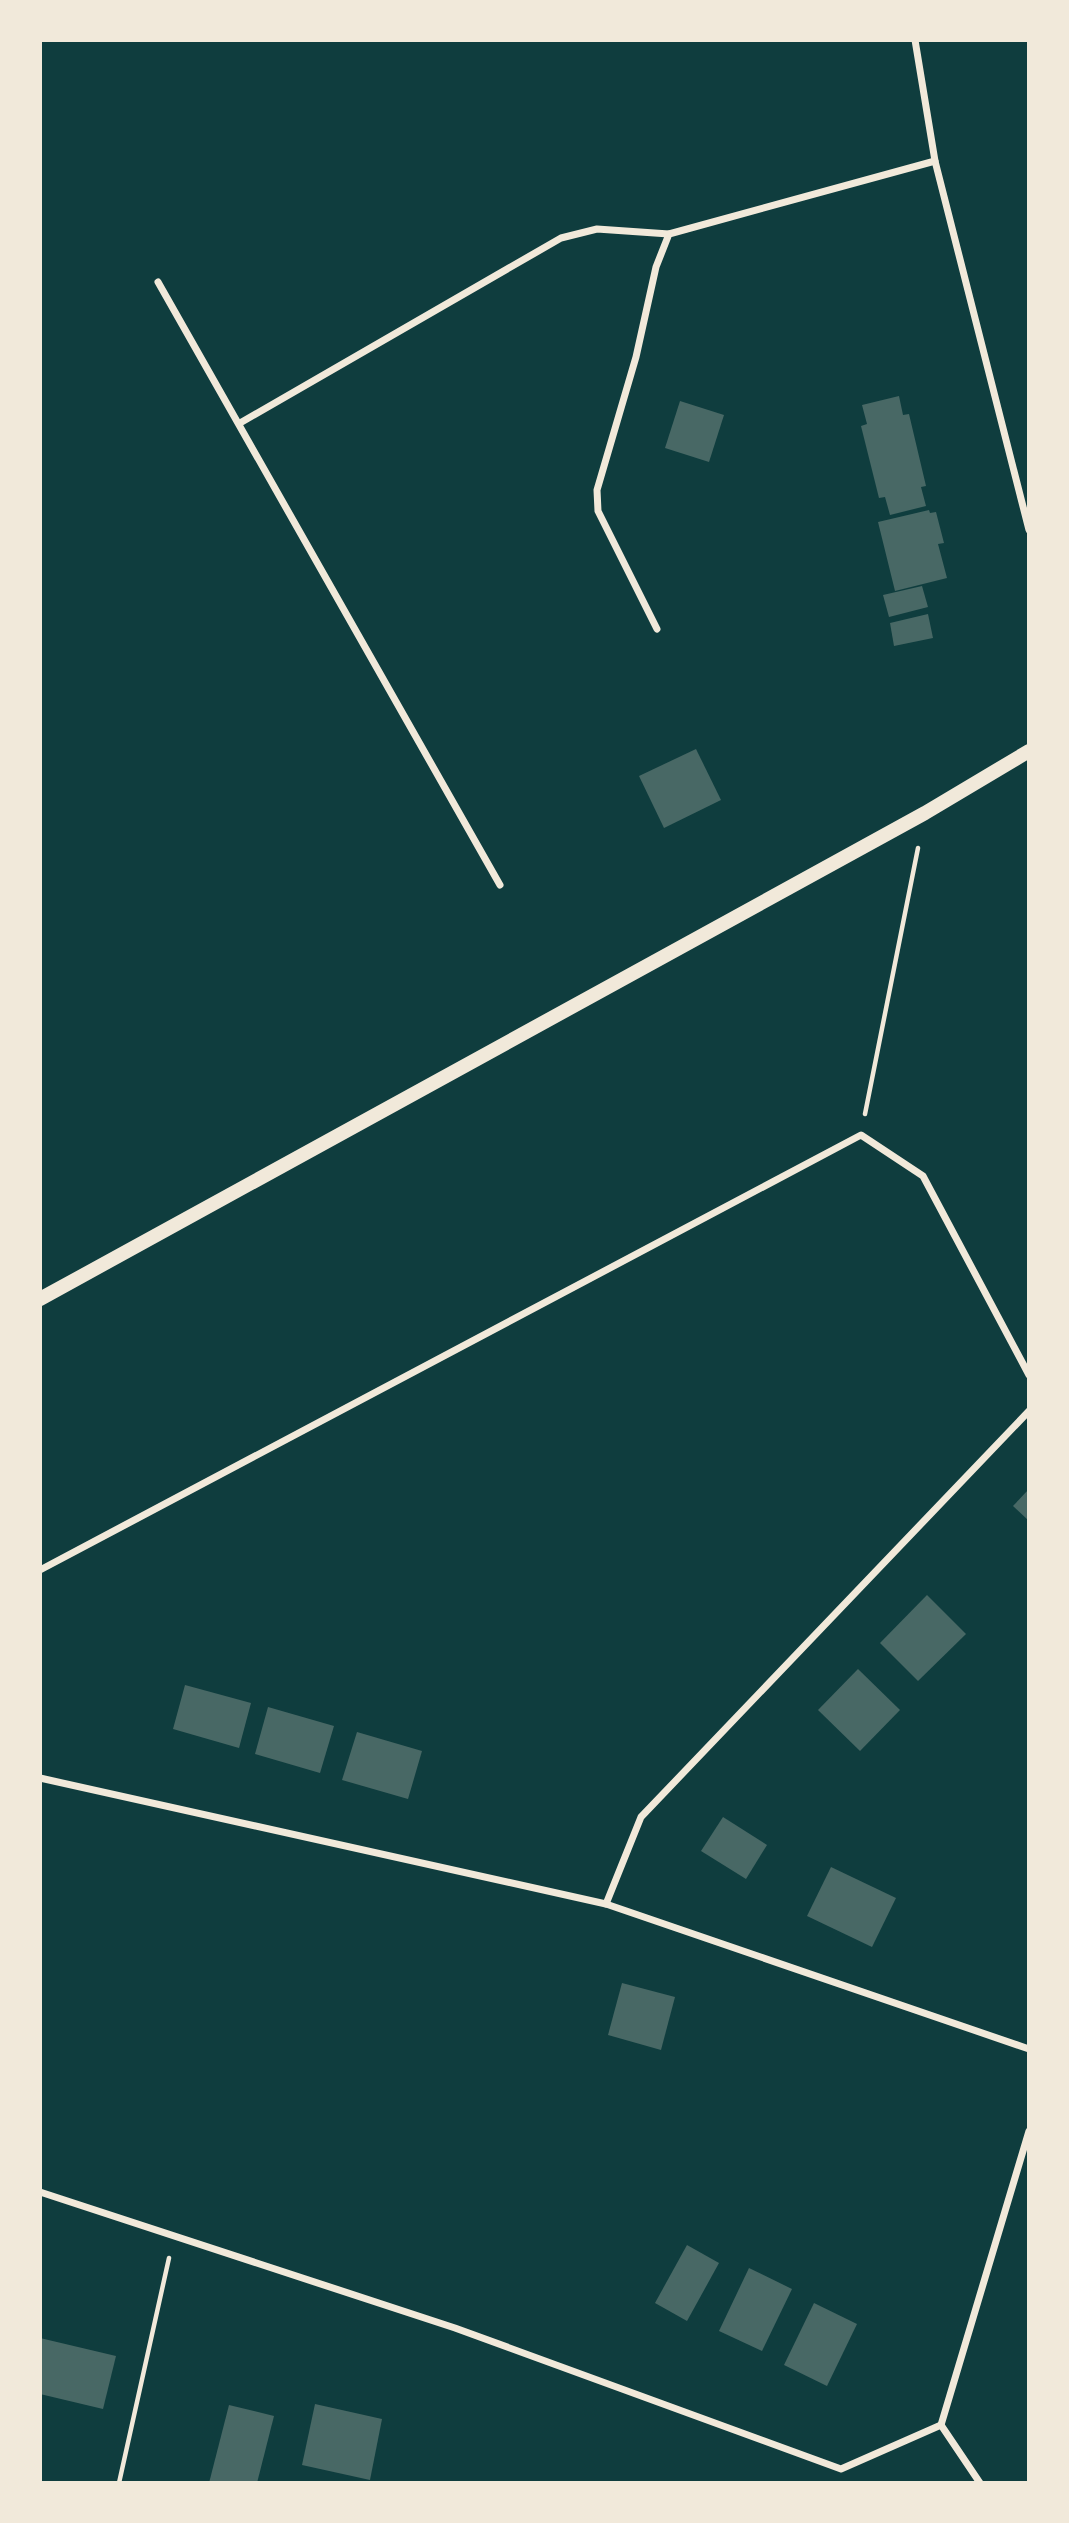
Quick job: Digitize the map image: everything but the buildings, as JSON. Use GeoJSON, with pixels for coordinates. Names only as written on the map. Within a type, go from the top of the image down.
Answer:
{"type":"FeatureCollection","features":[{"type":"Feature","properties":{"kind":"main road"},"geometry":{"type":"LineString","coordinates":[[40,1299],[925,813],[1029,751]]}},
{"type":"Feature","properties":{"kind":"street"},"geometry":{"type":"LineString","coordinates":[[915,40],[934,161],[1029,530]]}},
{"type":"Feature","properties":{"kind":"street"},"geometry":{"type":"LineString","coordinates":[[240,423],[561,238],[597,229],[669,234],[934,161]]}},
{"type":"Feature","properties":{"kind":"street"},"geometry":{"type":"LineString","coordinates":[[657,629],[598,511],[597,490],[636,357],[656,267],[669,234]]}},
{"type":"Feature","properties":{"kind":"street"},"geometry":{"type":"LineString","coordinates":[[158,282],[500,885]]}},
{"type":"Feature","properties":{"kind":"street"},"geometry":{"type":"LineString","coordinates":[[40,1570],[861,1135],[923,1176],[1029,1375]]}},
{"type":"Feature","properties":{"kind":"street"},"geometry":{"type":"LineString","coordinates":[[606,1904],[641,1817],[1029,1411]]}},
{"type":"Feature","properties":{"kind":"street"},"geometry":{"type":"LineString","coordinates":[[40,1778],[606,1904],[1029,2049]]}},
{"type":"Feature","properties":{"kind":"street"},"geometry":{"type":"LineString","coordinates":[[40,2192],[455,2328],[841,2469],[941,2425],[1029,2131]]}},
{"type":"Feature","properties":{"kind":"street"},"geometry":{"type":"LineString","coordinates":[[941,2425],[979,2483]]}},
{"type":"Feature","properties":{"kind":"path"},"geometry":{"type":"LineString","coordinates":[[861,1135],[925,813]]}},
{"type":"Feature","properties":{"kind":"path"},"geometry":{"type":"LineString","coordinates":[[119,2483],[174,2236]]}}]}
